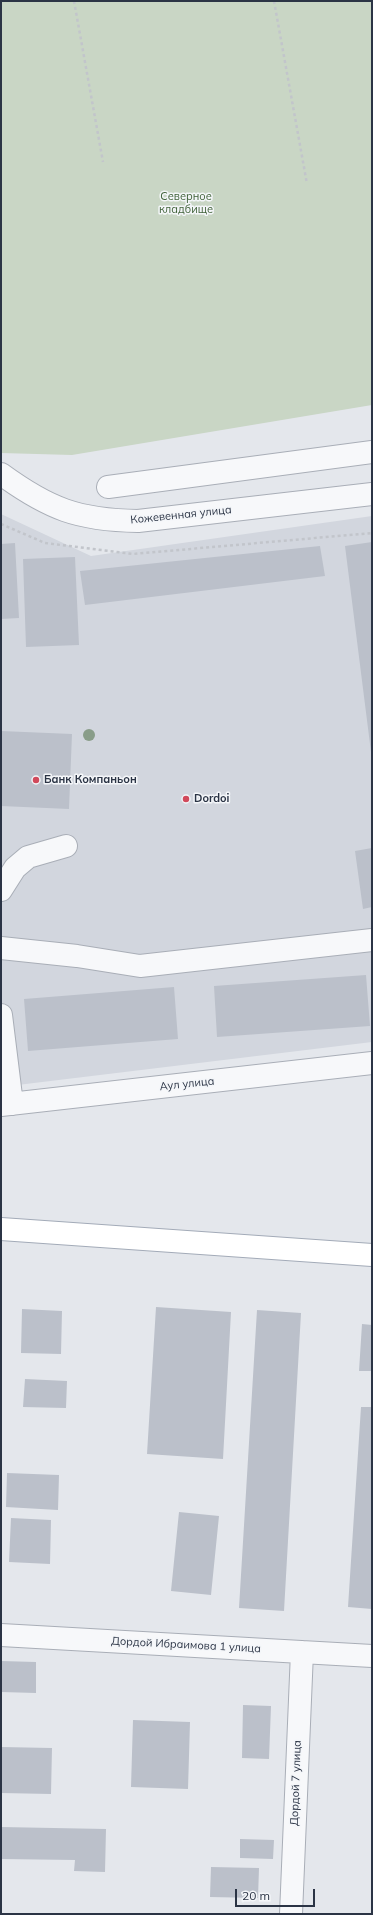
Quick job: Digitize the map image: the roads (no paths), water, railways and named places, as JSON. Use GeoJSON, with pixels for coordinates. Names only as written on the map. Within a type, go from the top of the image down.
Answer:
{"type":"FeatureCollection","features":[{"type":"Feature","properties":{"kind":"main road"},"geometry":{"type":"LineString","coordinates":[[1,1229],[372,1255]]}},
{"type":"Feature","properties":{"kind":"street"},"geometry":{"type":"LineString","coordinates":[[108,487],[372,452]]}},
{"type":"Feature","properties":{"kind":"street","name":"Кожевенная улица"},"geometry":{"type":"LineString","coordinates":[[1,474],[65,512],[87,517],[113,520],[138,521],[372,494]]}},
{"type":"Feature","properties":{"kind":"street"},"geometry":{"type":"LineString","coordinates":[[1,890],[15,868],[28,857],[66,846]]}},
{"type":"Feature","properties":{"kind":"street"},"geometry":{"type":"LineString","coordinates":[[1,948],[77,956],[140,966],[372,940]]}},
{"type":"Feature","properties":{"kind":"street"},"geometry":{"type":"LineString","coordinates":[[1,1015],[6,1105]]}},
{"type":"Feature","properties":{"kind":"street","name":"Аул улица"},"geometry":{"type":"LineString","coordinates":[[6,1105],[372,1063]]}},
{"type":"Feature","properties":{"kind":"street","name":"Дордой Ибраимова 1 улица"},"geometry":{"type":"LineString","coordinates":[[1,1635],[372,1656]]}},
{"type":"Feature","properties":{"kind":"street","name":"Дордой 7 улица"},"geometry":{"type":"LineString","coordinates":[[291,1914],[302,1652]]}},
{"type":"Feature","properties":{"kind":"place","name":"Банк Компаньон"},"geometry":{"type":"Point","coordinates":[36,780]}},
{"type":"Feature","properties":{"kind":"place","name":"Dordoi"},"geometry":{"type":"Point","coordinates":[186,799]}},
{"type":"Feature","properties":{"kind":"park label","name":"Северное кладбище"},"geometry":{"type":"Point","coordinates":[186,203]}}]}
